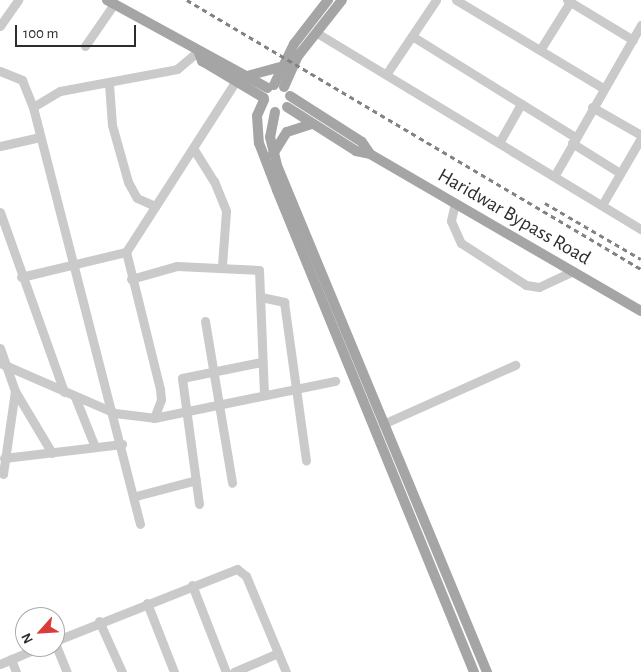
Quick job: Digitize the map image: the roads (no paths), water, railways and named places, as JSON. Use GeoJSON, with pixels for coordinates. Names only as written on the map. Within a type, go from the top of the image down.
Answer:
{"type":"FeatureCollection","features":[{"type":"Feature","properties":{"kind":"main road"},"geometry":{"type":"LineString","coordinates":[[328,0],[280,67],[274,92],[275,112],[270,137],[273,154],[487,672]]}},
{"type":"Feature","properties":{"kind":"main road"},"geometry":{"type":"LineString","coordinates":[[258,116],[298,56],[342,0]]}},
{"type":"Feature","properties":{"kind":"main road","name":"Haridwar Bypass Road"},"geometry":{"type":"LineString","coordinates":[[111,2],[198,53],[202,62],[252,92],[274,92]]}},
{"type":"Feature","properties":{"kind":"main road","name":"Haridwar Bypass Road"},"geometry":{"type":"LineString","coordinates":[[198,53],[208,52],[362,142],[370,154]]}},
{"type":"Feature","properties":{"kind":"main road"},"geometry":{"type":"LineString","coordinates":[[247,76],[280,67]]}},
{"type":"Feature","properties":{"kind":"main road"},"geometry":{"type":"LineString","coordinates":[[252,92],[258,116],[259,143],[276,190],[474,672]]}},
{"type":"Feature","properties":{"kind":"main road"},"geometry":{"type":"LineString","coordinates":[[274,92],[287,107],[275,112]]}},
{"type":"Feature","properties":{"kind":"main road","name":"Haridwar Bypass Road"},"geometry":{"type":"LineString","coordinates":[[287,107],[356,152],[370,154],[641,311]]}},
{"type":"Feature","properties":{"kind":"main road"},"geometry":{"type":"LineString","coordinates":[[273,154],[287,132],[312,124]]}},
{"type":"Feature","properties":{"kind":"street"},"geometry":{"type":"LineString","coordinates":[[0,26],[18,0]]}},
{"type":"Feature","properties":{"kind":"street"},"geometry":{"type":"LineString","coordinates":[[387,73],[436,0]]}},
{"type":"Feature","properties":{"kind":"street"},"geometry":{"type":"LineString","coordinates":[[456,0],[603,88]]}},
{"type":"Feature","properties":{"kind":"street"},"geometry":{"type":"LineString","coordinates":[[540,50],[569,1],[632,40]]}},
{"type":"Feature","properties":{"kind":"street"},"geometry":{"type":"LineString","coordinates":[[85,46],[111,2]]}},
{"type":"Feature","properties":{"kind":"street"},"geometry":{"type":"LineString","coordinates":[[555,175],[592,107],[641,25]]}},
{"type":"Feature","properties":{"kind":"street"},"geometry":{"type":"LineString","coordinates":[[317,33],[387,73],[498,143],[555,175],[641,228]]}},
{"type":"Feature","properties":{"kind":"street"},"geometry":{"type":"LineString","coordinates":[[412,36],[521,104],[620,173]]}},
{"type":"Feature","properties":{"kind":"street"},"geometry":{"type":"LineString","coordinates":[[33,107],[60,91],[109,84],[177,70],[198,53]]}},
{"type":"Feature","properties":{"kind":"street"},"geometry":{"type":"LineString","coordinates":[[0,71],[22,80],[33,107],[115,413],[136,496],[140,524]]}},
{"type":"Feature","properties":{"kind":"street"},"geometry":{"type":"LineString","coordinates":[[154,418],[162,400],[131,279],[126,252],[236,82]]}},
{"type":"Feature","properties":{"kind":"street"},"geometry":{"type":"LineString","coordinates":[[109,84],[112,125],[128,182],[137,198],[155,206]]}},
{"type":"Feature","properties":{"kind":"street"},"geometry":{"type":"LineString","coordinates":[[498,143],[521,104]]}},
{"type":"Feature","properties":{"kind":"street"},"geometry":{"type":"LineString","coordinates":[[592,107],[641,136],[602,205]]}},
{"type":"Feature","properties":{"kind":"street"},"geometry":{"type":"LineString","coordinates":[[0,146],[40,137]]}},
{"type":"Feature","properties":{"kind":"street"},"geometry":{"type":"LineString","coordinates":[[193,148],[224,204],[227,226],[222,266]]}},
{"type":"Feature","properties":{"kind":"street"},"geometry":{"type":"LineString","coordinates":[[455,203],[451,221],[461,243],[526,285],[540,287],[573,271]]}},
{"type":"Feature","properties":{"kind":"street"},"geometry":{"type":"LineString","coordinates":[[0,212],[21,277],[64,392]]}},
{"type":"Feature","properties":{"kind":"street"},"geometry":{"type":"LineString","coordinates":[[21,277],[126,252]]}},
{"type":"Feature","properties":{"kind":"street"},"geometry":{"type":"LineString","coordinates":[[131,279],[177,266],[222,266],[259,270],[261,362],[264,394]]}},
{"type":"Feature","properties":{"kind":"street"},"geometry":{"type":"LineString","coordinates":[[261,298],[284,302],[294,388],[306,460]]}},
{"type":"Feature","properties":{"kind":"street"},"geometry":{"type":"LineString","coordinates":[[205,321],[211,370],[232,483]]}},
{"type":"Feature","properties":{"kind":"street"},"geometry":{"type":"LineString","coordinates":[[0,348],[10,367],[15,391],[52,453]]}},
{"type":"Feature","properties":{"kind":"street"},"geometry":{"type":"LineString","coordinates":[[199,504],[182,378],[211,370],[261,362]]}},
{"type":"Feature","properties":{"kind":"street"},"geometry":{"type":"LineString","coordinates":[[0,363],[115,413],[154,418],[218,407],[264,394],[335,381]]}},
{"type":"Feature","properties":{"kind":"street"},"geometry":{"type":"LineString","coordinates":[[383,424],[516,365]]}},
{"type":"Feature","properties":{"kind":"street"},"geometry":{"type":"LineString","coordinates":[[3,474],[15,391]]}},
{"type":"Feature","properties":{"kind":"street"},"geometry":{"type":"LineString","coordinates":[[75,397],[95,447]]}},
{"type":"Feature","properties":{"kind":"street"},"geometry":{"type":"LineString","coordinates":[[4,458],[122,444]]}},
{"type":"Feature","properties":{"kind":"street"},"geometry":{"type":"LineString","coordinates":[[136,496],[196,480]]}},
{"type":"Feature","properties":{"kind":"street"},"geometry":{"type":"LineString","coordinates":[[65,637],[100,621],[192,585],[242,571],[286,672]]}},
{"type":"Feature","properties":{"kind":"street"},"geometry":{"type":"LineString","coordinates":[[192,585],[226,672]]}},
{"type":"Feature","properties":{"kind":"street"},"geometry":{"type":"LineString","coordinates":[[147,603],[174,672]]}},
{"type":"Feature","properties":{"kind":"street"},"geometry":{"type":"LineString","coordinates":[[100,621],[122,672]]}},
{"type":"Feature","properties":{"kind":"street"},"geometry":{"type":"LineString","coordinates":[[234,672],[278,653]]}},
{"type":"Feature","properties":{"kind":"street"},"geometry":{"type":"LineString","coordinates":[[0,664],[16,657]]}},
{"type":"Feature","properties":{"kind":"street"},"geometry":{"type":"LineString","coordinates":[[61,657],[67,672]]}},
{"type":"Feature","properties":{"kind":"street"},"geometry":{"type":"LineString","coordinates":[[11,659],[16,672]]}},
{"type":"Feature","properties":{"kind":"railway"},"geometry":{"type":"LineString","coordinates":[[187,0],[641,269]]}},
{"type":"Feature","properties":{"kind":"railway"},"geometry":{"type":"LineString","coordinates":[[545,203],[641,259]]}}]}
